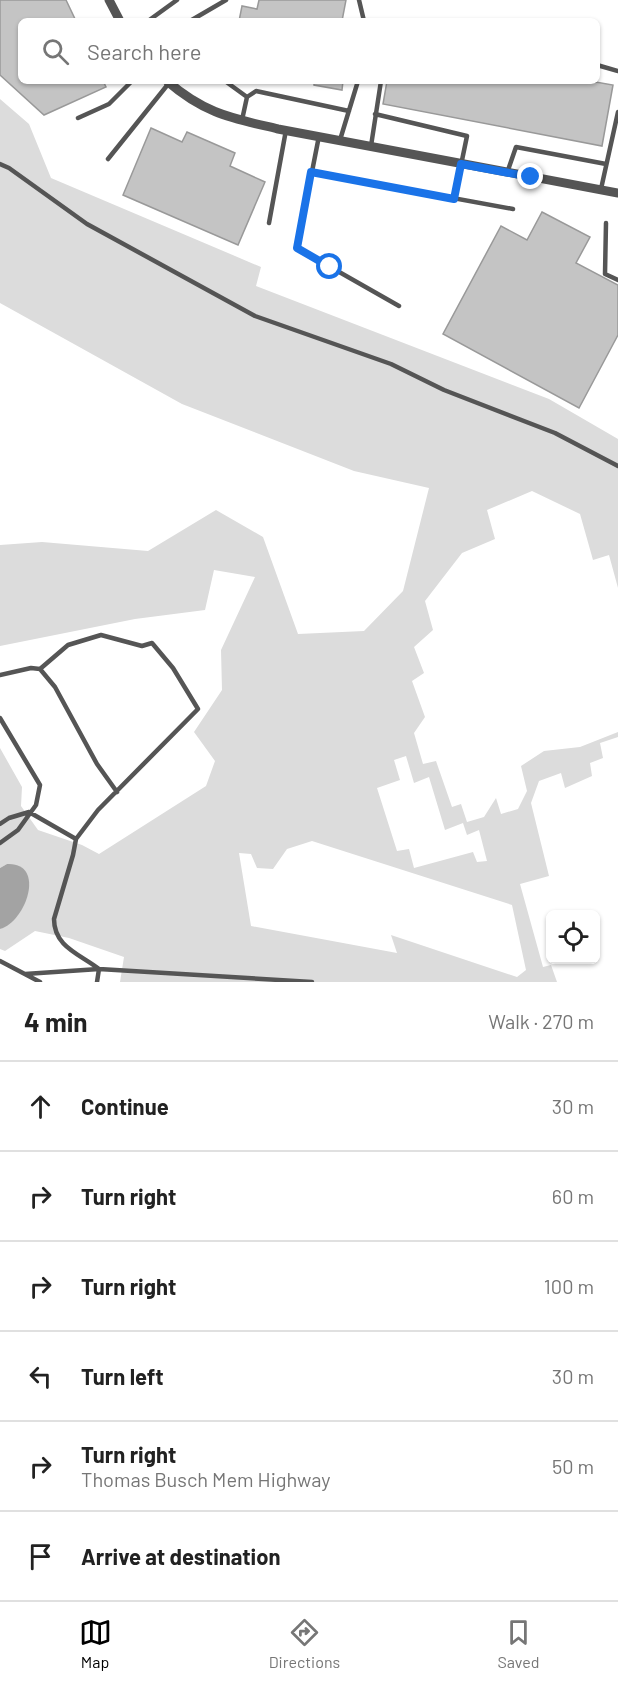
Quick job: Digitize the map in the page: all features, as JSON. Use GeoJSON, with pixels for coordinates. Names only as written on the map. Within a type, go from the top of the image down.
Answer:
{"type":"FeatureCollection","features":[{"type":"Feature","properties":{"kind":"street"},"geometry":{"type":"LineString","coordinates":[[109,0],[118,18]]}},
{"type":"Feature","properties":{"kind":"street"},"geometry":{"type":"LineString","coordinates":[[171,84],[202,107],[242,120],[618,193]]}},
{"type":"Feature","properties":{"kind":"lane"},"geometry":{"type":"LineString","coordinates":[[152,18],[177,0]]}},
{"type":"Feature","properties":{"kind":"lane"},"geometry":{"type":"LineString","coordinates":[[195,18],[226,0]]}},
{"type":"Feature","properties":{"kind":"lane"},"geometry":{"type":"LineString","coordinates":[[359,0],[363,18]]}},
{"type":"Feature","properties":{"kind":"lane"},"geometry":{"type":"LineString","coordinates":[[600,66],[618,71]]}},
{"type":"Feature","properties":{"kind":"lane"},"geometry":{"type":"LineString","coordinates":[[78,118],[109,104],[129,84]]}},
{"type":"Feature","properties":{"kind":"lane"},"geometry":{"type":"LineString","coordinates":[[108,159],[166,84]]}},
{"type":"Feature","properties":{"kind":"lane"},"geometry":{"type":"LineString","coordinates":[[229,84],[247,97]]}},
{"type":"Feature","properties":{"kind":"lane"},"geometry":{"type":"LineString","coordinates":[[340,140],[357,84]]}},
{"type":"Feature","properties":{"kind":"lane"},"geometry":{"type":"LineString","coordinates":[[371,146],[380,84]]}},
{"type":"Feature","properties":{"kind":"lane"},"geometry":{"type":"LineString","coordinates":[[242,120],[247,97],[256,91],[349,111]]}},
{"type":"Feature","properties":{"kind":"lane"},"geometry":{"type":"LineString","coordinates":[[601,191],[618,112]]}},
{"type":"Feature","properties":{"kind":"lane"},"geometry":{"type":"LineString","coordinates":[[375,114],[467,136],[454,199]]}},
{"type":"Feature","properties":{"kind":"lane"},"geometry":{"type":"LineString","coordinates":[[269,223],[286,130]]}},
{"type":"Feature","properties":{"kind":"lane"},"geometry":{"type":"LineString","coordinates":[[319,136],[297,248],[399,306]]}},
{"type":"Feature","properties":{"kind":"lane"},"geometry":{"type":"LineString","coordinates":[[507,173],[516,147],[606,164]]}},
{"type":"Feature","properties":{"kind":"lane"},"geometry":{"type":"LineString","coordinates":[[0,164],[9,168],[87,224],[255,316],[391,364],[444,390],[555,433],[618,466]]}},
{"type":"Feature","properties":{"kind":"lane"},"geometry":{"type":"LineString","coordinates":[[311,172],[513,209]]}},
{"type":"Feature","properties":{"kind":"lane"},"geometry":{"type":"LineString","coordinates":[[606,223],[605,273],[618,280]]}},
{"type":"Feature","properties":{"kind":"lane"},"geometry":{"type":"LineString","coordinates":[[40,669],[68,645],[101,635],[142,646],[152,643],[173,668],[198,709],[98,810],[76,839],[54,919],[54,930],[62,944],[99,969]]}},
{"type":"Feature","properties":{"kind":"lane"},"geometry":{"type":"LineString","coordinates":[[0,675],[31,668],[40,669],[55,687],[97,764],[117,792]]}},
{"type":"Feature","properties":{"kind":"lane"},"geometry":{"type":"LineString","coordinates":[[0,718],[40,785],[36,805],[18,830],[0,843]]}},
{"type":"Feature","properties":{"kind":"lane"},"geometry":{"type":"LineString","coordinates":[[0,824],[9,818],[29,812],[76,839]]}},
{"type":"Feature","properties":{"kind":"lane"},"geometry":{"type":"LineString","coordinates":[[0,961],[40,982]]}},
{"type":"Feature","properties":{"kind":"lane"},"geometry":{"type":"LineString","coordinates":[[97,982],[99,969]]}},
{"type":"Feature","properties":{"kind":"lane"},"geometry":{"type":"LineString","coordinates":[[25,974],[99,969],[312,982]]}},
{"type":"Feature","properties":{"kind":"shaded area"},"geometry":{"type":"Polygon","coordinates":[[[0,99],[29,124],[51,178],[261,267],[256,286],[549,399],[618,439],[618,588],[609,555],[593,560],[580,514],[532,491],[487,510],[495,539],[462,553],[425,601],[433,630],[414,647],[424,673],[412,681],[425,717],[414,733],[423,764],[436,761],[452,807],[461,804],[467,822],[484,817],[496,798],[501,814],[518,809],[527,791],[521,766],[544,751],[580,747],[618,732],[618,737],[600,743],[603,758],[590,763],[592,776],[565,788],[561,773],[539,781],[531,803],[549,876],[520,884],[543,967],[551,965],[557,982],[120,982],[124,957],[69,938],[35,931],[5,951],[0,949],[7,864],[0,868],[0,748],[22,787],[21,806],[38,830],[82,845],[99,854],[206,786],[215,761],[194,732],[222,690],[221,650],[255,577],[214,570],[205,610],[135,619],[0,646],[0,545],[42,542],[148,551],[216,510],[263,537],[298,634],[364,631],[403,591],[429,488],[354,471],[182,404],[0,303],[0,99]],[[406,756],[394,760],[400,780],[377,788],[397,851],[409,849],[414,868],[473,852],[477,862],[487,861],[479,830],[467,835],[463,823],[445,830],[429,777],[414,783],[406,756]],[[312,841],[287,849],[273,869],[257,868],[251,854],[239,853],[251,926],[397,953],[391,935],[517,977],[526,970],[512,905],[312,841]]]}},
{"type":"Feature","properties":{"kind":"shaded area"},"geometry":{"type":"Polygon","coordinates":[[[7,864],[19,866],[26,872],[29,882],[28,893],[18,915],[10,924],[0,929],[0,868],[7,864]]]}},
{"type":"Feature","properties":{"kind":"building"},"geometry":{"type":"Polygon","coordinates":[[[0,0],[66,0],[75,18],[18,18],[18,84],[104,84],[106,87],[44,115],[0,75],[0,0]]]}},
{"type":"Feature","properties":{"kind":"building"},"geometry":{"type":"Polygon","coordinates":[[[259,0],[346,0],[343,18],[240,18],[242,6],[257,9],[259,0]]]}},
{"type":"Feature","properties":{"kind":"building"},"geometry":{"type":"Polygon","coordinates":[[[600,83],[613,85],[602,146],[383,104],[386,84],[600,83]]]}},
{"type":"Feature","properties":{"kind":"building"},"geometry":{"type":"Polygon","coordinates":[[[314,84],[343,84],[342,90],[314,84]]]}},
{"type":"Feature","properties":{"kind":"building"},"geometry":{"type":"Polygon","coordinates":[[[151,128],[182,142],[187,132],[235,153],[230,166],[265,182],[238,245],[123,195],[151,128]]]}},
{"type":"Feature","properties":{"kind":"building"},"geometry":{"type":"Polygon","coordinates":[[[542,212],[590,237],[576,263],[618,285],[618,335],[579,408],[443,334],[501,226],[527,240],[542,212]]]}},
{"type":"Feature","properties":{"kind":"route"},"geometry":{"type":"LineString","coordinates":[[330,267],[297,248],[311,172],[454,199],[461,164],[531,177]]}}]}
